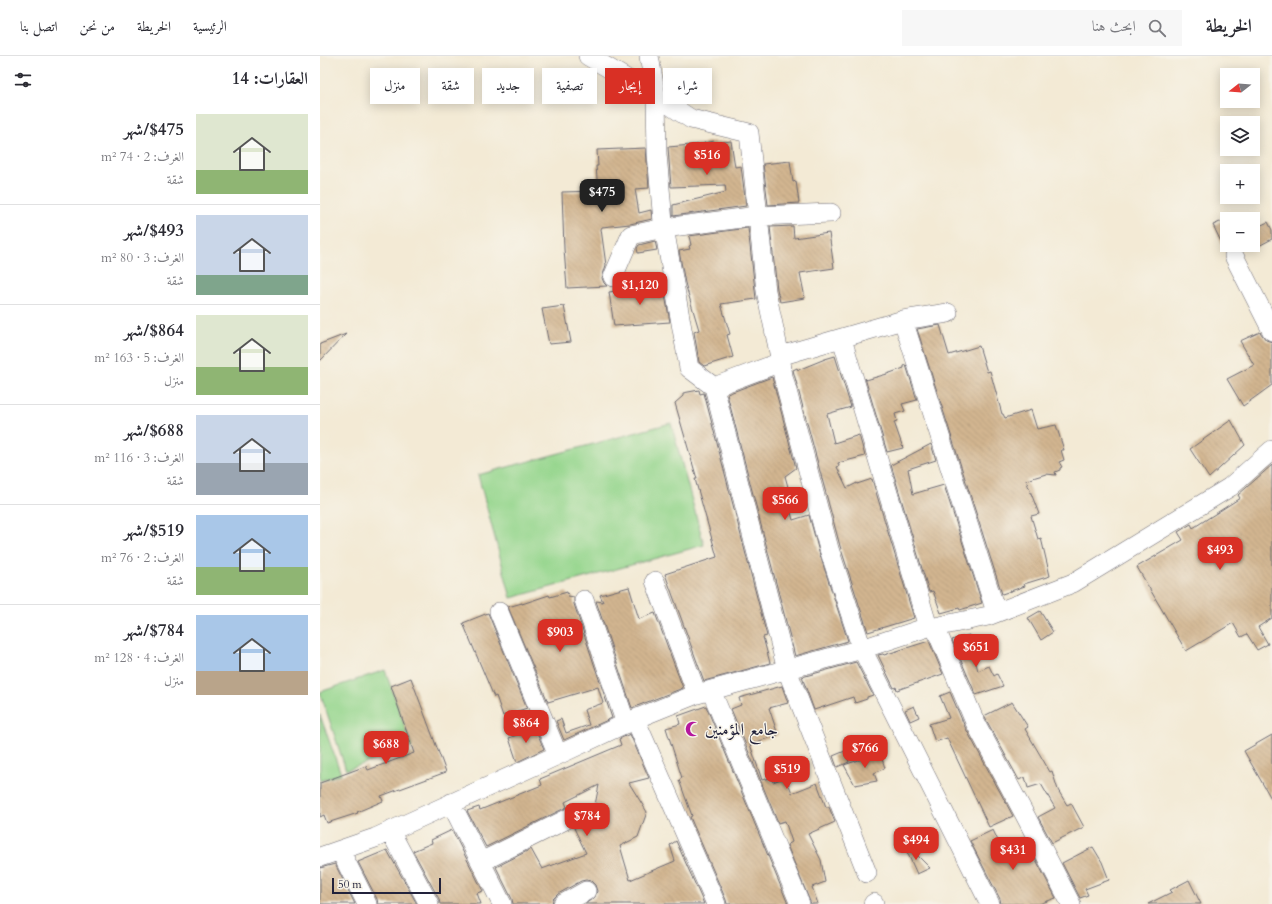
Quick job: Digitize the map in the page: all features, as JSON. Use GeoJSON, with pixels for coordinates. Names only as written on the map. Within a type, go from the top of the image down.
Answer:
{"type":"FeatureCollection","features":[{"type":"Feature","properties":{"kind":"street"},"geometry":{"type":"LineString","coordinates":[[588,56],[656,96],[691,119],[749,133],[766,291],[781,359],[783,376],[829,549],[862,649],[990,904]]}},
{"type":"Feature","properties":{"kind":"street"},"geometry":{"type":"LineString","coordinates":[[649,56],[656,96],[657,154],[664,228],[690,368],[714,387],[787,670],[867,873]]}},
{"type":"Feature","properties":{"kind":"street"},"geometry":{"type":"LineString","coordinates":[[613,277],[631,236],[664,228],[758,216],[831,213]]}},
{"type":"Feature","properties":{"kind":"street"},"geometry":{"type":"LineString","coordinates":[[1234,256],[1272,331]]}},
{"type":"Feature","properties":{"kind":"street"},"geometry":{"type":"LineString","coordinates":[[714,387],[781,359],[842,339],[903,320],[948,313]]}},
{"type":"Feature","properties":{"kind":"street"},"geometry":{"type":"LineString","coordinates":[[903,320],[996,612]]}},
{"type":"Feature","properties":{"kind":"street"},"geometry":{"type":"LineString","coordinates":[[842,339],[931,627],[975,722],[1071,904]]}},
{"type":"Feature","properties":{"kind":"street"},"geometry":{"type":"LineString","coordinates":[[320,857],[390,831],[631,721],[704,692],[862,649],[931,627],[988,616],[1073,583],[1230,487],[1272,450]]}},
{"type":"Feature","properties":{"kind":"street"},"geometry":{"type":"LineString","coordinates":[[655,581],[800,904]]}},
{"type":"Feature","properties":{"kind":"street"},"geometry":{"type":"LineString","coordinates":[[584,600],[631,721],[716,904]]}},
{"type":"Feature","properties":{"kind":"street"},"geometry":{"type":"LineString","coordinates":[[499,612],[558,755]]}},
{"type":"Feature","properties":{"kind":"street"},"geometry":{"type":"LineString","coordinates":[[452,803],[502,904]]}},
{"type":"Feature","properties":{"kind":"street"},"geometry":{"type":"LineString","coordinates":[[481,862],[573,816]]}},
{"type":"Feature","properties":{"kind":"street"},"geometry":{"type":"LineString","coordinates":[[390,831],[429,904]]}},
{"type":"Feature","properties":{"kind":"street"},"geometry":{"type":"LineString","coordinates":[[340,850],[367,904]]}},
{"type":"Feature","properties":{"kind":"street"},"geometry":{"type":"LineString","coordinates":[[563,904],[586,891]]}},
{"type":"Feature","properties":{"kind":"green space"},"geometry":{"type":"Polygon","coordinates":[[[671,423],[704,545],[511,598],[478,475],[671,423]]]}},
{"type":"Feature","properties":{"kind":"green space"},"geometry":{"type":"Polygon","coordinates":[[[385,670],[412,747],[346,770],[320,692],[385,670]]]}},
{"type":"Feature","properties":{"kind":"green space"},"geometry":{"type":"Polygon","coordinates":[[[320,715],[341,774],[320,781],[320,715]]]}},
{"type":"Feature","properties":{"kind":"building"},"geometry":{"type":"Polygon","coordinates":[[[714,141],[715,143],[731,141],[735,167],[741,166],[746,206],[673,216],[673,205],[726,192],[725,185],[671,187],[668,147],[704,144],[714,141]]]}},
{"type":"Feature","properties":{"kind":"building"},"geometry":{"type":"Polygon","coordinates":[[[646,148],[649,188],[635,189],[639,213],[651,210],[652,219],[630,224],[602,227],[601,229],[606,265],[602,278],[607,286],[567,288],[562,192],[598,191],[596,166],[598,166],[597,150],[646,148]]]}},
{"type":"Feature","properties":{"kind":"building"},"geometry":{"type":"Polygon","coordinates":[[[790,161],[793,182],[796,181],[799,203],[768,205],[763,164],[790,161]]]}},
{"type":"Feature","properties":{"kind":"building"},"geometry":{"type":"Polygon","coordinates":[[[1220,222],[1220,240],[1213,225],[1220,222]]]}},
{"type":"Feature","properties":{"kind":"building"},"geometry":{"type":"Polygon","coordinates":[[[1268,222],[1272,230],[1272,239],[1260,245],[1260,226],[1268,222]]]}},
{"type":"Feature","properties":{"kind":"building"},"geometry":{"type":"Polygon","coordinates":[[[793,226],[794,238],[829,233],[834,268],[800,273],[805,298],[780,302],[777,289],[770,227],[793,226]]]}},
{"type":"Feature","properties":{"kind":"building"},"geometry":{"type":"Polygon","coordinates":[[[748,228],[756,299],[721,304],[730,334],[727,335],[733,357],[704,366],[699,362],[694,332],[699,330],[685,283],[679,251],[690,249],[689,246],[691,245],[689,236],[748,228]]]}},
{"type":"Feature","properties":{"kind":"building"},"geometry":{"type":"Polygon","coordinates":[[[655,241],[657,250],[638,253],[637,248],[639,245],[655,241]]]}},
{"type":"Feature","properties":{"kind":"building"},"geometry":{"type":"Polygon","coordinates":[[[663,284],[670,322],[614,326],[609,292],[663,284]]]}},
{"type":"Feature","properties":{"kind":"building"},"geometry":{"type":"Polygon","coordinates":[[[564,306],[571,342],[549,344],[542,309],[564,306]]]}},
{"type":"Feature","properties":{"kind":"building"},"geometry":{"type":"Polygon","coordinates":[[[940,325],[949,355],[979,346],[987,372],[990,371],[1002,414],[1005,418],[1031,410],[1037,429],[1056,425],[1064,450],[1061,450],[1064,460],[1059,462],[1062,467],[1060,470],[1055,472],[1056,475],[1046,474],[1026,480],[1039,514],[1031,516],[1038,539],[1041,538],[1050,576],[1024,584],[1025,586],[1002,594],[917,329],[940,325]]]}},
{"type":"Feature","properties":{"kind":"building"},"geometry":{"type":"Polygon","coordinates":[[[1260,332],[1266,340],[1272,342],[1272,385],[1243,406],[1227,379],[1254,365],[1240,341],[1260,332]]]}},
{"type":"Feature","properties":{"kind":"building"},"geometry":{"type":"Polygon","coordinates":[[[346,334],[320,361],[320,344],[346,334]]]}},
{"type":"Feature","properties":{"kind":"building"},"geometry":{"type":"Polygon","coordinates":[[[835,356],[851,407],[827,414],[834,443],[859,435],[865,456],[838,463],[839,466],[837,467],[847,488],[857,483],[872,479],[914,618],[868,632],[840,546],[793,370],[797,368],[798,370],[835,356]]]}},
{"type":"Feature","properties":{"kind":"building"},"geometry":{"type":"Polygon","coordinates":[[[906,365],[917,400],[902,404],[905,411],[895,414],[897,421],[894,422],[903,448],[887,452],[865,378],[866,380],[887,374],[904,368],[906,365]]]}},
{"type":"Feature","properties":{"kind":"building"},"geometry":{"type":"Polygon","coordinates":[[[772,377],[796,468],[785,476],[788,487],[784,488],[793,520],[809,515],[819,552],[848,641],[795,656],[727,394],[772,377]]]}},
{"type":"Feature","properties":{"kind":"building"},"geometry":{"type":"Polygon","coordinates":[[[699,390],[700,394],[704,393],[767,636],[763,637],[770,663],[704,681],[665,574],[717,557],[695,479],[697,479],[675,403],[683,396],[683,393],[699,390]]]}},
{"type":"Feature","properties":{"kind":"building"},"geometry":{"type":"Polygon","coordinates":[[[1231,420],[1245,445],[1209,478],[1190,449],[1231,420]]]}},
{"type":"Feature","properties":{"kind":"building"},"geometry":{"type":"Polygon","coordinates":[[[931,444],[936,460],[908,469],[913,494],[944,485],[982,603],[960,610],[959,608],[941,613],[933,591],[929,592],[891,465],[931,444]]]}},
{"type":"Feature","properties":{"kind":"building"},"geometry":{"type":"Polygon","coordinates":[[[1272,465],[1272,618],[1258,627],[1268,644],[1257,650],[1247,634],[1241,637],[1233,623],[1186,651],[1137,567],[1183,540],[1178,532],[1191,524],[1193,528],[1240,498],[1238,495],[1272,465]]]}},
{"type":"Feature","properties":{"kind":"building"},"geometry":{"type":"Polygon","coordinates":[[[629,587],[639,619],[655,613],[683,688],[632,708],[596,601],[603,602],[600,595],[629,587]]]}},
{"type":"Feature","properties":{"kind":"building"},"geometry":{"type":"Polygon","coordinates":[[[567,592],[568,596],[574,597],[574,604],[612,718],[564,740],[556,721],[561,719],[566,733],[589,725],[584,710],[603,703],[598,687],[548,702],[508,607],[549,595],[550,597],[567,592]]]}},
{"type":"Feature","properties":{"kind":"building"},"geometry":{"type":"Polygon","coordinates":[[[1040,611],[1053,632],[1041,640],[1028,618],[1040,611]]]}},
{"type":"Feature","properties":{"kind":"building"},"geometry":{"type":"Polygon","coordinates":[[[488,613],[527,708],[503,716],[496,696],[494,697],[463,623],[488,613]]]}},
{"type":"Feature","properties":{"kind":"building"},"geometry":{"type":"Polygon","coordinates":[[[969,635],[978,671],[989,666],[994,676],[997,674],[1003,686],[976,695],[952,640],[969,635]]]}},
{"type":"Feature","properties":{"kind":"building"},"geometry":{"type":"Polygon","coordinates":[[[929,641],[943,674],[897,690],[896,687],[894,688],[878,655],[884,655],[929,641]]]}},
{"type":"Feature","properties":{"kind":"building"},"geometry":{"type":"Polygon","coordinates":[[[856,662],[873,695],[867,697],[867,699],[855,703],[853,697],[814,710],[802,677],[856,662]]]}},
{"type":"Feature","properties":{"kind":"building"},"geometry":{"type":"Polygon","coordinates":[[[411,678],[446,772],[381,796],[383,801],[357,812],[358,813],[327,823],[324,815],[320,817],[320,783],[366,766],[368,770],[414,753],[391,686],[411,678]]]}},
{"type":"Feature","properties":{"kind":"building"},"geometry":{"type":"Polygon","coordinates":[[[782,686],[788,703],[769,708],[778,735],[750,744],[762,780],[769,778],[773,782],[786,777],[792,793],[817,783],[826,807],[829,807],[835,822],[808,834],[821,860],[825,882],[812,887],[818,904],[811,904],[787,845],[792,842],[785,821],[778,823],[731,709],[741,705],[739,698],[782,686]]]}},
{"type":"Feature","properties":{"kind":"building"},"geometry":{"type":"Polygon","coordinates":[[[950,692],[965,727],[1013,816],[989,827],[947,738],[935,742],[929,724],[949,718],[940,696],[950,692]]]}},
{"type":"Feature","properties":{"kind":"building"},"geometry":{"type":"Polygon","coordinates":[[[1012,702],[1028,727],[1025,729],[1050,772],[1052,771],[1058,790],[1067,805],[1071,803],[1084,827],[1052,843],[1038,817],[1055,808],[1041,784],[1028,788],[1025,777],[1019,780],[984,716],[1012,702]]]}},
{"type":"Feature","properties":{"kind":"building"},"geometry":{"type":"Polygon","coordinates":[[[706,706],[788,904],[727,904],[690,817],[692,816],[679,780],[682,778],[666,728],[680,724],[678,716],[706,706]]]}},
{"type":"Feature","properties":{"kind":"building"},"geometry":{"type":"Polygon","coordinates":[[[914,706],[919,717],[910,721],[905,710],[914,706]]]}},
{"type":"Feature","properties":{"kind":"building"},"geometry":{"type":"Polygon","coordinates":[[[535,728],[544,749],[517,762],[509,738],[535,728]]]}},
{"type":"Feature","properties":{"kind":"building"},"geometry":{"type":"Polygon","coordinates":[[[630,734],[649,778],[629,783],[647,812],[638,837],[620,846],[630,880],[675,861],[670,845],[676,841],[704,904],[585,904],[595,897],[597,891],[595,885],[591,881],[586,880],[581,881],[558,894],[553,899],[552,904],[513,904],[496,867],[531,849],[542,869],[586,853],[574,828],[583,820],[593,815],[599,785],[565,802],[567,807],[486,847],[467,811],[479,807],[480,810],[542,785],[540,779],[621,745],[619,739],[630,734]]]}},
{"type":"Feature","properties":{"kind":"building"},"geometry":{"type":"Polygon","coordinates":[[[1272,735],[1272,800],[1244,751],[1272,735]]]}},
{"type":"Feature","properties":{"kind":"building"},"geometry":{"type":"Polygon","coordinates":[[[845,751],[849,762],[837,767],[833,756],[845,751]]]}},
{"type":"Feature","properties":{"kind":"building"},"geometry":{"type":"Polygon","coordinates":[[[880,753],[885,768],[874,773],[877,781],[855,785],[844,765],[880,753]]]}},
{"type":"Feature","properties":{"kind":"building"},"geometry":{"type":"Polygon","coordinates":[[[452,830],[483,891],[477,893],[481,904],[440,904],[439,899],[413,851],[432,843],[431,840],[452,830]]]}},
{"type":"Feature","properties":{"kind":"building"},"geometry":{"type":"Polygon","coordinates":[[[993,830],[1001,847],[1024,837],[1056,898],[1039,904],[1001,904],[1000,899],[970,841],[993,830]]]}},
{"type":"Feature","properties":{"kind":"building"},"geometry":{"type":"Polygon","coordinates":[[[904,842],[930,868],[917,874],[903,843],[904,842]]]}},
{"type":"Feature","properties":{"kind":"building"},"geometry":{"type":"Polygon","coordinates":[[[1093,847],[1102,862],[1109,880],[1085,889],[1088,895],[1080,898],[1062,863],[1093,847]]]}},
{"type":"Feature","properties":{"kind":"building"},"geometry":{"type":"Polygon","coordinates":[[[387,850],[417,904],[378,904],[377,899],[358,862],[387,850]]]}},
{"type":"Feature","properties":{"kind":"building"},"geometry":{"type":"Polygon","coordinates":[[[335,864],[355,904],[320,904],[320,868],[335,864]]]}},
{"type":"Feature","properties":{"kind":"building"},"geometry":{"type":"Polygon","coordinates":[[[1189,880],[1201,904],[1148,904],[1172,892],[1170,890],[1189,880]]]}},
{"type":"Feature","properties":{"kind":"place","name":"جامع المؤمنين"},"geometry":{"type":"Point","coordinates":[693,729]}}]}
